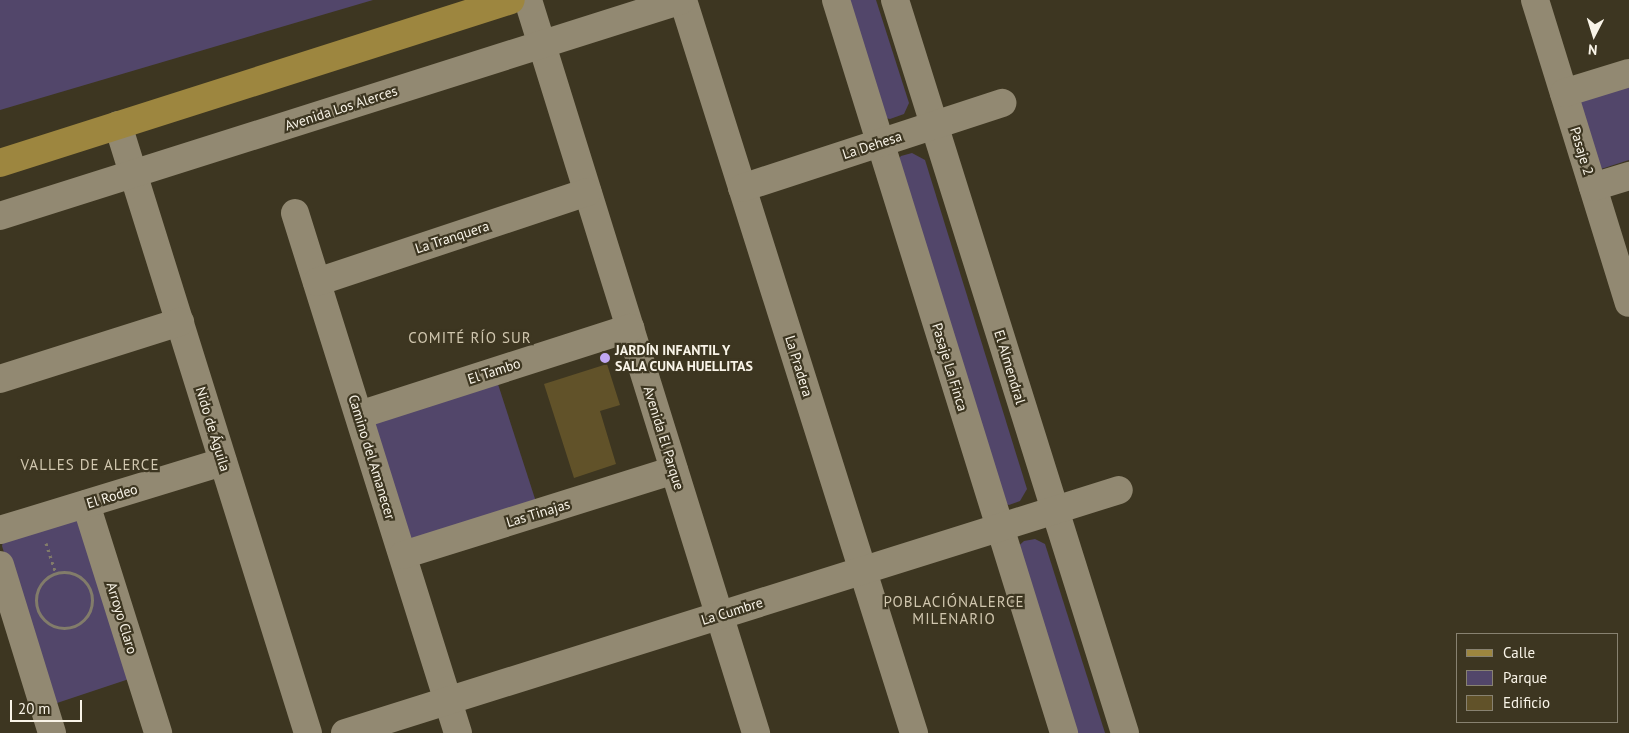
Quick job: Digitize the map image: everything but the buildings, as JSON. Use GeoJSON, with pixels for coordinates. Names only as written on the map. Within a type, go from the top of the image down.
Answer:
{"type":"FeatureCollection","features":[{"type":"Feature","properties":{"kind":"main road"},"geometry":{"type":"LineString","coordinates":[[0,163],[511,0]]}},
{"type":"Feature","properties":{"kind":"street","name":"Avenida El Parque"},"geometry":{"type":"LineString","coordinates":[[528,0],[756,733]]}},
{"type":"Feature","properties":{"kind":"street","name":"Avenida Los Alerces"},"geometry":{"type":"LineString","coordinates":[[0,216],[683,0]]}},
{"type":"Feature","properties":{"kind":"street","name":"La Pradera"},"geometry":{"type":"LineString","coordinates":[[683,0],[914,733]]}},
{"type":"Feature","properties":{"kind":"street","name":"Pasaje La Finca"},"geometry":{"type":"LineString","coordinates":[[836,0],[1064,733]]}},
{"type":"Feature","properties":{"kind":"street","name":"El Almendral"},"geometry":{"type":"LineString","coordinates":[[895,0],[1125,733]]}},
{"type":"Feature","properties":{"kind":"street","name":"Pasaje 2"},"geometry":{"type":"LineString","coordinates":[[1535,0],[1629,303]]}},
{"type":"Feature","properties":{"kind":"street"},"geometry":{"type":"LineString","coordinates":[[1564,93],[1629,73]]}},
{"type":"Feature","properties":{"kind":"street","name":"La Dehesa"},"geometry":{"type":"LineString","coordinates":[[742,188],[1002,103]]}},
{"type":"Feature","properties":{"kind":"street","name":"Nido de Águila"},"geometry":{"type":"LineString","coordinates":[[118,125],[308,733]]}},
{"type":"Feature","properties":{"kind":"street"},"geometry":{"type":"LineString","coordinates":[[1593,187],[1629,176]]}},
{"type":"Feature","properties":{"kind":"street","name":"La Tranquera"},"geometry":{"type":"LineString","coordinates":[[317,282],[588,192]]}},
{"type":"Feature","properties":{"kind":"street","name":"Camino del Amanecer"},"geometry":{"type":"LineString","coordinates":[[295,213],[458,733]]}},
{"type":"Feature","properties":{"kind":"street"},"geometry":{"type":"LineString","coordinates":[[0,379],[180,322]]}},
{"type":"Feature","properties":{"kind":"street","name":"El Tambo"},"geometry":{"type":"LineString","coordinates":[[359,415],[630,328]]}},
{"type":"Feature","properties":{"kind":"street","name":"El Rodeo"},"geometry":{"type":"LineString","coordinates":[[0,530],[223,462]]}},
{"type":"Feature","properties":{"kind":"street","name":"Las Tinajas"},"geometry":{"type":"LineString","coordinates":[[403,555],[674,470]]}},
{"type":"Feature","properties":{"kind":"street","name":"La Cumbre"},"geometry":{"type":"LineString","coordinates":[[345,733],[1119,490]]}},
{"type":"Feature","properties":{"kind":"street","name":"Arroyo Claro"},"geometry":{"type":"LineString","coordinates":[[86,504],[158,733]]}},
{"type":"Feature","properties":{"kind":"street"},"geometry":{"type":"LineString","coordinates":[[0,565],[52,733]]}},
{"type":"Feature","properties":{"kind":"path"},"geometry":{"type":"LineString","coordinates":[[38,518],[56,573]]}},
{"type":"Feature","properties":{"kind":"path"},"geometry":{"type":"LineString","coordinates":[[56,573],[77,575],[91,592],[92,604],[87,616],[73,627],[54,626],[44,620],[37,610],[39,587],[56,573]]}},
{"type":"Feature","properties":{"kind":"green space"},"geometry":{"type":"Polygon","coordinates":[[[0,0],[373,0],[0,110],[0,0]]]}},
{"type":"Feature","properties":{"kind":"green space"},"geometry":{"type":"Polygon","coordinates":[[[843,0],[876,0],[909,103],[904,114],[890,119],[878,116],[843,0]]]}},
{"type":"Feature","properties":{"kind":"green space"},"geometry":{"type":"Polygon","coordinates":[[[1629,79],[1629,160],[1601,169],[1573,98],[1629,79]]]}},
{"type":"Feature","properties":{"kind":"green space"},"geometry":{"type":"Polygon","coordinates":[[[912,153],[925,160],[1027,489],[1020,501],[1009,505],[996,500],[893,166],[901,156],[912,153]]]}},
{"type":"Feature","properties":{"kind":"green space"},"geometry":{"type":"Polygon","coordinates":[[[496,378],[537,505],[411,542],[373,423],[496,378]]]}},
{"type":"Feature","properties":{"kind":"green space"},"geometry":{"type":"Polygon","coordinates":[[[79,516],[132,678],[51,705],[2,546],[4,538],[79,516]]]}},
{"type":"Feature","properties":{"kind":"green space"},"geometry":{"type":"Polygon","coordinates":[[[1035,539],[1045,544],[1105,733],[1071,733],[1013,551],[1024,541],[1035,539]]]}},
{"type":"Feature","properties":{"kind":"place","name":"JARDÍN INFANTIL Y SALA CUNA HUELLITAS"},"geometry":{"type":"Point","coordinates":[605,358]}},
{"type":"Feature","properties":{"kind":"district","name":"COMITÉ RÍO SUR"},"geometry":{"type":"Point","coordinates":[470,338]}},
{"type":"Feature","properties":{"kind":"district","name":"VALLES DE ALERCE"},"geometry":{"type":"Point","coordinates":[90,465]}},
{"type":"Feature","properties":{"kind":"district","name":"POBLACIÓNALERCE MILENARIO"},"geometry":{"type":"Point","coordinates":[954,610]}}]}
